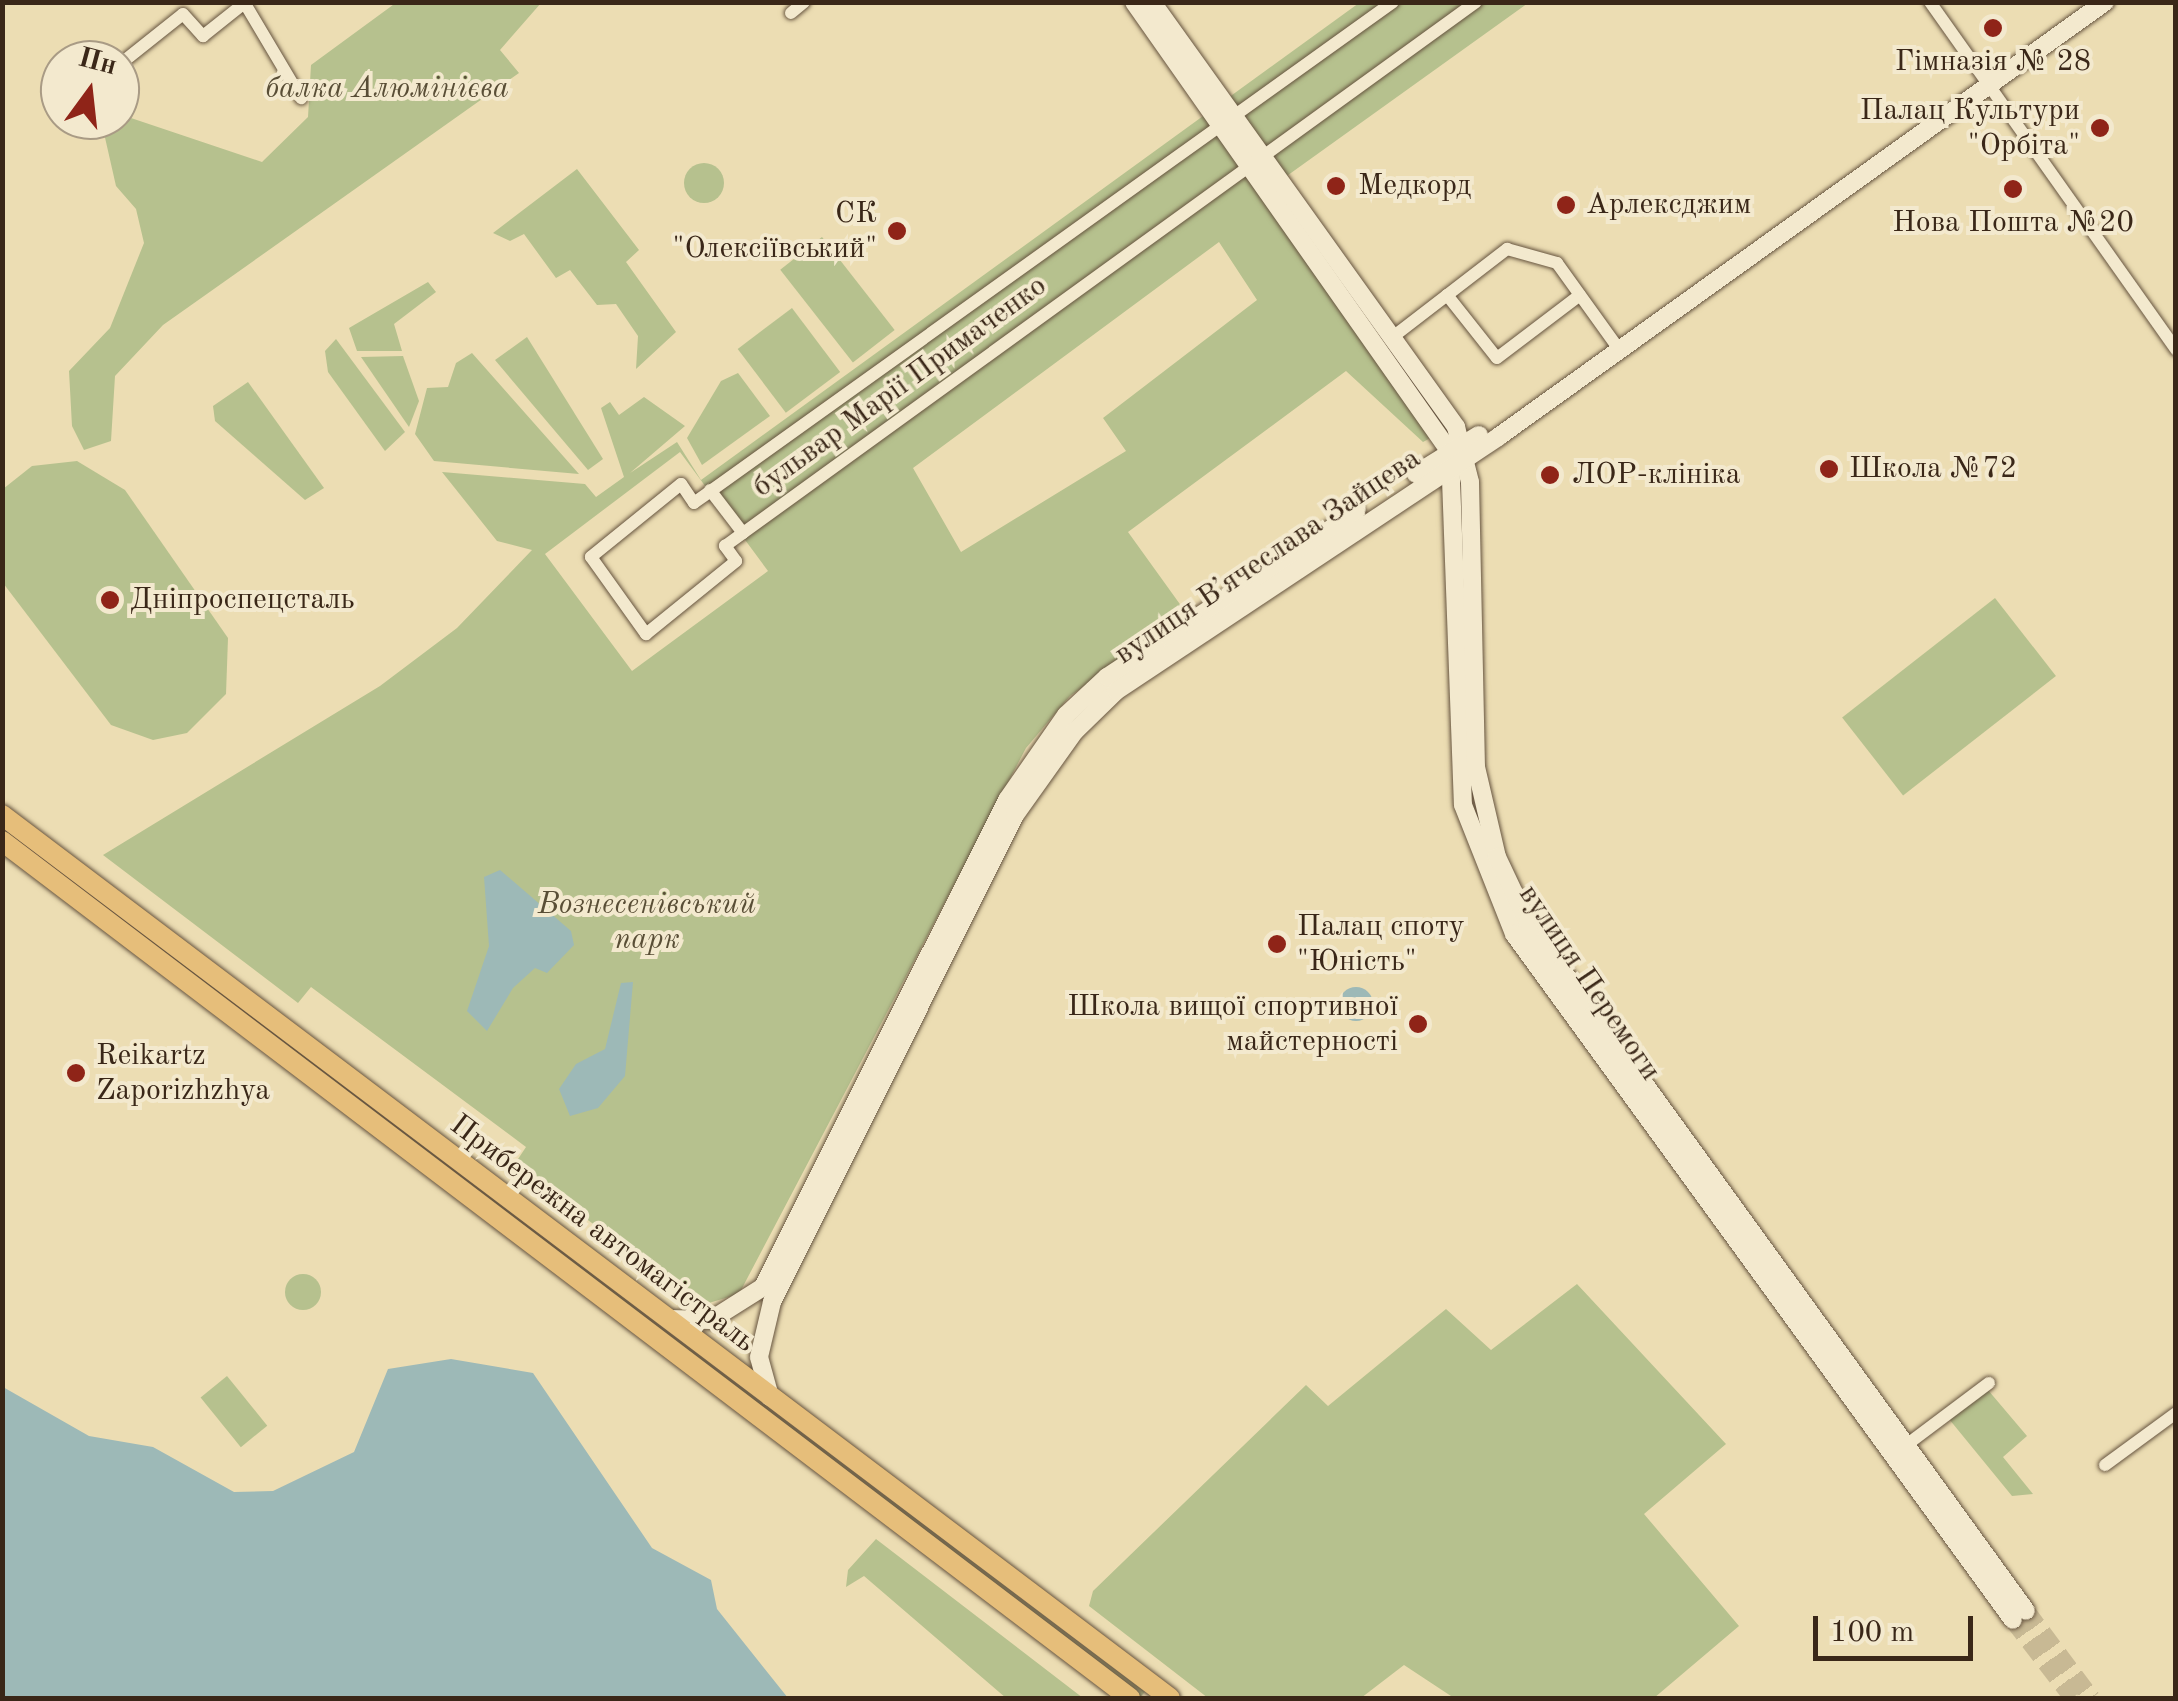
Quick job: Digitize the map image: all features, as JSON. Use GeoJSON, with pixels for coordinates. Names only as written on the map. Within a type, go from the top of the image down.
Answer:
{"type":"FeatureCollection","features":[{"type":"Feature","properties":{"kind":"main road"},"geometry":{"type":"LineString","coordinates":[[1134,2],[1229,116]]}},
{"type":"Feature","properties":{"kind":"main road"},"geometry":{"type":"LineString","coordinates":[[1152,2],[1458,455]]}},
{"type":"Feature","properties":{"kind":"main road","name":"вулиця Вʼячеслава Зайцева"},"geometry":{"type":"LineString","coordinates":[[770,1397],[759,1357],[772,1302],[1042,771],[1116,691],[1986,82],[2086,2]]}},
{"type":"Feature","properties":{"kind":"main road","name":"вулиця Вʼячеслава Зайцева"},"geometry":{"type":"LineString","coordinates":[[664,1319],[711,1320],[763,1287],[983,844],[1066,715],[1223,598],[1458,455],[2105,2]]}},
{"type":"Feature","properties":{"kind":"main road"},"geometry":{"type":"LineString","coordinates":[[1257,157],[1394,336],[1458,455]]}},
{"type":"Feature","properties":{"kind":"main road","name":"вулиця Перемоги"},"geometry":{"type":"LineString","coordinates":[[1458,455],[1458,762],[1497,879],[1554,992],[2020,1616],[1905,1446],[1552,961],[1497,879]]}},
{"type":"Feature","properties":{"kind":"main road","name":"Прибережна автомагістраль"},"geometry":{"type":"LineString","coordinates":[[2,814],[1154,1692],[1170,1698]]}},
{"type":"Feature","properties":{"kind":"main road","name":"Прибережна автомагістраль"},"geometry":{"type":"LineString","coordinates":[[2,841],[1130,1698]]}},
{"type":"Feature","properties":{"kind":"main road"},"geometry":{"type":"LineString","coordinates":[[64,888],[76,880],[71,866]]}},
{"type":"Feature","properties":{"kind":"main road"},"geometry":{"type":"LineString","coordinates":[[82,902],[98,887]]}},
{"type":"Feature","properties":{"kind":"street"},"geometry":{"type":"LineString","coordinates":[[791,12],[804,2]]}},
{"type":"Feature","properties":{"kind":"street","name":"бульвар Марії Примаченко"},"geometry":{"type":"LineString","coordinates":[[1393,2],[710,490],[743,532],[1476,2]]}},
{"type":"Feature","properties":{"kind":"street"},"geometry":{"type":"LineString","coordinates":[[1930,2],[2176,350]]}},
{"type":"Feature","properties":{"kind":"street"},"geometry":{"type":"LineString","coordinates":[[140,48],[183,14],[202,36],[243,4],[301,98]]}},
{"type":"Feature","properties":{"kind":"street"},"geometry":{"type":"LineString","coordinates":[[1394,336],[1507,250],[1556,262],[1616,344]]}},
{"type":"Feature","properties":{"kind":"street"},"geometry":{"type":"LineString","coordinates":[[1448,295],[1497,358],[1580,295]]}},
{"type":"Feature","properties":{"kind":"street"},"geometry":{"type":"LineString","coordinates":[[710,490],[694,504],[680,484],[591,558],[646,634],[736,562],[726,546],[743,532]]}},
{"type":"Feature","properties":{"kind":"street"},"geometry":{"type":"LineString","coordinates":[[1905,1446],[1989,1384]]}},
{"type":"Feature","properties":{"kind":"street"},"geometry":{"type":"LineString","coordinates":[[2105,1465],[2176,1413]]}},
{"type":"Feature","properties":{"kind":"green space","name":"балка Алюмінієва"},"geometry":{"type":"Polygon","coordinates":[[[397,2],[541,3],[500,50],[519,73],[163,325],[115,376],[111,441],[84,450],[72,426],[69,371],[110,328],[144,243],[136,209],[116,186],[106,140],[140,140],[140,121],[262,162],[308,117],[311,65],[397,2]]]}},
{"type":"Feature","properties":{"kind":"green space","name":"Вознесенівський парк"},"geometry":{"type":"Polygon","coordinates":[[[1359,3],[1528,3],[1263,193],[1438,434],[1423,442],[1346,371],[1128,532],[1187,614],[1070,696],[1026,748],[739,1294],[702,1305],[514,1165],[526,1147],[311,987],[298,1003],[103,855],[380,686],[457,628],[532,550],[497,541],[442,472],[585,484],[596,497],[624,477],[601,408],[610,402],[619,415],[644,397],[685,426],[630,473],[677,442],[701,480],[1359,3]],[[1219,242],[913,468],[961,552],[1126,451],[1103,418],[1257,300],[1219,242]],[[680,452],[545,554],[632,671],[768,571],[680,452]]]}},
{"type":"Feature","properties":{"kind":"green space"},"geometry":{"type":"Polygon","coordinates":[[[704,163],[718,169],[724,183],[718,197],[704,203],[690,197],[684,183],[690,169],[704,163]]]}},
{"type":"Feature","properties":{"kind":"green space"},"geometry":{"type":"Polygon","coordinates":[[[577,169],[639,250],[626,262],[676,332],[636,369],[638,336],[616,304],[597,305],[570,270],[556,278],[524,234],[510,241],[493,233],[577,169]]]}},
{"type":"Feature","properties":{"kind":"green space"},"geometry":{"type":"Polygon","coordinates":[[[822,237],[895,330],[853,363],[780,270],[822,237]]]}},
{"type":"Feature","properties":{"kind":"green space"},"geometry":{"type":"Polygon","coordinates":[[[428,282],[436,292],[394,324],[402,351],[357,351],[349,328],[428,282]]]}},
{"type":"Feature","properties":{"kind":"green space"},"geometry":{"type":"Polygon","coordinates":[[[792,308],[840,372],[786,413],[738,349],[792,308]]]}},
{"type":"Feature","properties":{"kind":"green space"},"geometry":{"type":"Polygon","coordinates":[[[527,337],[603,459],[588,470],[495,360],[527,337]]]}},
{"type":"Feature","properties":{"kind":"green space"},"geometry":{"type":"Polygon","coordinates":[[[336,339],[405,432],[385,451],[328,372],[325,351],[336,339]]]}},
{"type":"Feature","properties":{"kind":"green space"},"geometry":{"type":"Polygon","coordinates":[[[472,353],[579,474],[434,461],[415,434],[427,388],[448,387],[456,363],[472,353]]]}},
{"type":"Feature","properties":{"kind":"green space"},"geometry":{"type":"Polygon","coordinates":[[[403,356],[419,401],[409,427],[361,357],[403,356]]]}},
{"type":"Feature","properties":{"kind":"green space"},"geometry":{"type":"Polygon","coordinates":[[[738,373],[770,416],[702,465],[687,438],[721,381],[738,373]]]}},
{"type":"Feature","properties":{"kind":"green space"},"geometry":{"type":"Polygon","coordinates":[[[248,382],[324,488],[305,500],[215,421],[213,406],[248,382]]]}},
{"type":"Feature","properties":{"kind":"green space","name":"Дніпроспецсталь"},"geometry":{"type":"Polygon","coordinates":[[[77,461],[125,490],[228,638],[226,694],[187,733],[153,740],[111,725],[3,583],[3,489],[32,466],[77,461]]]}},
{"type":"Feature","properties":{"kind":"green space"},"geometry":{"type":"Polygon","coordinates":[[[1995,598],[2056,676],[1903,795],[1842,717],[1995,598]]]}},
{"type":"Feature","properties":{"kind":"green space"},"geometry":{"type":"Polygon","coordinates":[[[92,895],[525,1224],[1145,1692],[1139,1698],[92,895]]]}},
{"type":"Feature","properties":{"kind":"green space"},"geometry":{"type":"Polygon","coordinates":[[[303,1274],[316,1279],[321,1292],[316,1305],[303,1310],[290,1305],[285,1292],[290,1279],[303,1274]]]}},
{"type":"Feature","properties":{"kind":"green space"},"geometry":{"type":"Polygon","coordinates":[[[1577,1284],[1726,1444],[1644,1514],[1739,1626],[1654,1698],[1454,1698],[1404,1665],[1361,1698],[1208,1698],[1089,1606],[1093,1591],[1306,1385],[1328,1406],[1446,1309],[1491,1350],[1577,1284]]]}},
{"type":"Feature","properties":{"kind":"green space"},"geometry":{"type":"Polygon","coordinates":[[[227,1376],[267,1426],[241,1447],[201,1397],[227,1376]]]}},
{"type":"Feature","properties":{"kind":"green space"},"geometry":{"type":"Polygon","coordinates":[[[1988,1390],[2027,1436],[2003,1457],[2033,1494],[2012,1496],[1949,1419],[1988,1390]]]}},
{"type":"Feature","properties":{"kind":"green space"},"geometry":{"type":"Polygon","coordinates":[[[876,1539],[1083,1698],[1006,1698],[864,1576],[846,1587],[848,1570],[876,1539]]]}},
{"type":"Feature","properties":{"kind":"water"},"geometry":{"type":"Polygon","coordinates":[[[500,870],[571,931],[574,945],[547,973],[535,968],[513,988],[487,1031],[467,1011],[489,946],[484,877],[500,870]]]}},
{"type":"Feature","properties":{"kind":"water"},"geometry":{"type":"Polygon","coordinates":[[[633,982],[625,1076],[598,1108],[570,1116],[559,1089],[576,1064],[605,1049],[621,983],[633,982]]]}},
{"type":"Feature","properties":{"kind":"water"},"geometry":{"type":"Polygon","coordinates":[[[1356,987],[1368,992],[1373,1004],[1368,1016],[1356,1021],[1344,1016],[1339,1004],[1344,992],[1356,987]]]}},
{"type":"Feature","properties":{"kind":"water"},"geometry":{"type":"Polygon","coordinates":[[[451,1359],[533,1373],[652,1548],[711,1580],[717,1609],[788,1698],[3,1698],[3,1387],[89,1436],[153,1447],[234,1492],[273,1491],[354,1452],[388,1369],[451,1359]]]}},
{"type":"Feature","properties":{"kind":"tunnel"},"geometry":{"type":"LineString","coordinates":[[2026,1611],[2091,1698]]}},
{"type":"Feature","properties":{"kind":"tunnel"},"geometry":{"type":"LineString","coordinates":[[2013,1620],[2073,1698]]}},
{"type":"Feature","properties":{"kind":"place","name":"Гімназія № 28"},"geometry":{"type":"Point","coordinates":[1993,28]}},
{"type":"Feature","properties":{"kind":"place","name":"Палац Культури \"Орбіта\""},"geometry":{"type":"Point","coordinates":[2100,128]}},
{"type":"Feature","properties":{"kind":"place","name":"Медкорд"},"geometry":{"type":"Point","coordinates":[1336,186]}},
{"type":"Feature","properties":{"kind":"place","name":"Нова Пошта №20"},"geometry":{"type":"Point","coordinates":[2013,189]}},
{"type":"Feature","properties":{"kind":"place","name":"Арлексджим"},"geometry":{"type":"Point","coordinates":[1566,205]}},
{"type":"Feature","properties":{"kind":"place","name":"СК \"Олексіївський\""},"geometry":{"type":"Point","coordinates":[897,231]}},
{"type":"Feature","properties":{"kind":"place","name":"Школа №72"},"geometry":{"type":"Point","coordinates":[1829,469]}},
{"type":"Feature","properties":{"kind":"place","name":"ЛОР-клініка"},"geometry":{"type":"Point","coordinates":[1550,475]}},
{"type":"Feature","properties":{"kind":"place","name":"Дніпроспецсталь"},"geometry":{"type":"Point","coordinates":[110,600]}},
{"type":"Feature","properties":{"kind":"place","name":"Палац споту \"Юність\""},"geometry":{"type":"Point","coordinates":[1277,944]}},
{"type":"Feature","properties":{"kind":"place","name":"Школа вищої спортивної майстерності"},"geometry":{"type":"Point","coordinates":[1418,1024]}},
{"type":"Feature","properties":{"kind":"place","name":"Reikartz Zaporizhzhya"},"geometry":{"type":"Point","coordinates":[76,1073]}}]}
